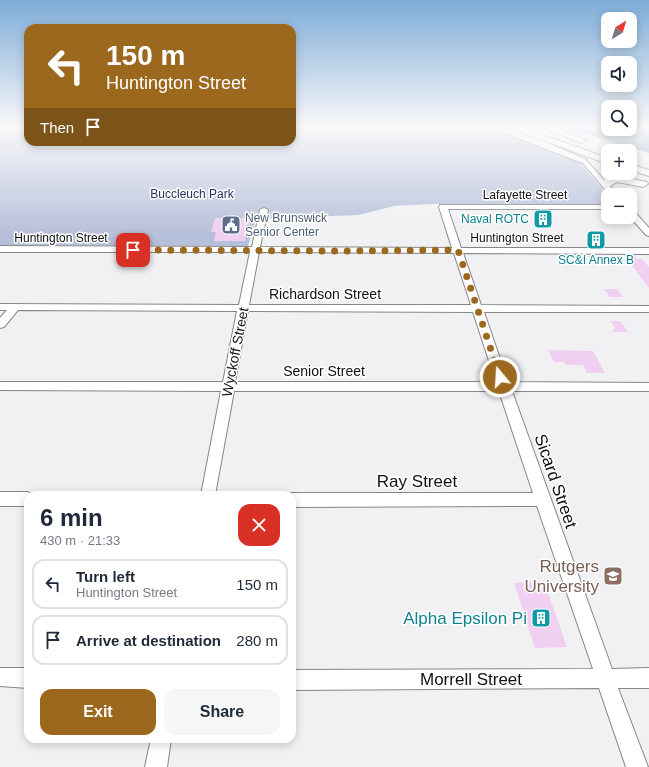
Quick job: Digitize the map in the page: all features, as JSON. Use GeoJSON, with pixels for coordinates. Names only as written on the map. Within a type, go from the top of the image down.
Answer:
{"type":"FeatureCollection","features":[{"type":"Feature","properties":{"kind":"highway"},"geometry":{"type":"LineString","coordinates":[[589,163],[601,168]]}},
{"type":"Feature","properties":{"kind":"highway"},"geometry":{"type":"LineString","coordinates":[[637,163],[649,166]]}},
{"type":"Feature","properties":{"kind":"highway"},"geometry":{"type":"LineString","coordinates":[[637,165],[649,169]]}},
{"type":"Feature","properties":{"kind":"highway"},"geometry":{"type":"LineString","coordinates":[[637,170],[649,173]]}},
{"type":"Feature","properties":{"kind":"highway"},"geometry":{"type":"LineString","coordinates":[[637,174],[647,182]]}},
{"type":"Feature","properties":{"kind":"highway"},"geometry":{"type":"LineString","coordinates":[[606,185],[607,182],[613,179],[647,182]]}},
{"type":"Feature","properties":{"kind":"highway"},"geometry":{"type":"LineString","coordinates":[[637,179],[647,182]]}},
{"type":"Feature","properties":{"kind":"street"},"geometry":{"type":"LineString","coordinates":[[586,163],[608,188]]}},
{"type":"Feature","properties":{"kind":"street","name":"Lafayette Street"},"geometry":{"type":"LineString","coordinates":[[443,207],[601,207]]}},
{"type":"Feature","properties":{"kind":"street","name":"Sicard Street"},"geometry":{"type":"LineString","coordinates":[[443,207],[542,499],[637,767]]}},
{"type":"Feature","properties":{"kind":"street","name":"Wyckoff Street"},"geometry":{"type":"LineString","coordinates":[[209,491],[243,308],[264,210]]}},
{"type":"Feature","properties":{"kind":"street"},"geometry":{"type":"LineString","coordinates":[[637,220],[649,233]]}},
{"type":"Feature","properties":{"kind":"street","name":"Huntington Street"},"geometry":{"type":"LineString","coordinates":[[0,249],[649,251]]}},
{"type":"Feature","properties":{"kind":"street","name":"Richardson Street"},"geometry":{"type":"LineString","coordinates":[[0,307],[649,309]]}},
{"type":"Feature","properties":{"kind":"street"},"geometry":{"type":"LineString","coordinates":[[0,325],[15,307]]}},
{"type":"Feature","properties":{"kind":"street","name":"Senior Street"},"geometry":{"type":"LineString","coordinates":[[0,386],[649,387]]}},
{"type":"Feature","properties":{"kind":"street"},"geometry":{"type":"LineString","coordinates":[[0,498],[24,499]]}},
{"type":"Feature","properties":{"kind":"street","name":"Ray Street"},"geometry":{"type":"LineString","coordinates":[[296,500],[542,499]]}},
{"type":"Feature","properties":{"kind":"street"},"geometry":{"type":"LineString","coordinates":[[0,677],[24,678]]}},
{"type":"Feature","properties":{"kind":"street","name":"Morrell Street"},"geometry":{"type":"LineString","coordinates":[[296,680],[649,678]]}},
{"type":"Feature","properties":{"kind":"street"},"geometry":{"type":"LineString","coordinates":[[156,767],[160,743]]}},
{"type":"Feature","properties":{"kind":"green space","name":"Buccleuch Park"},"geometry":{"type":"Polygon","coordinates":[[[0,163],[580,163],[602,188],[601,204],[430,204],[394,206],[359,215],[256,219],[248,246],[0,245],[0,163]]]}},
{"type":"Feature","properties":{"kind":"building","name":"New Brunswick Senior Center"},"geometry":{"type":"Polygon","coordinates":[[[215,218],[250,218],[245,241],[214,241],[216,232],[211,232],[215,218]]]}},
{"type":"Feature","properties":{"kind":"building"},"geometry":{"type":"Polygon","coordinates":[[[624,255],[634,255],[637,259],[642,259],[649,267],[649,288],[624,255]]]}},
{"type":"Feature","properties":{"kind":"building"},"geometry":{"type":"Polygon","coordinates":[[[604,289],[617,289],[623,297],[610,297],[604,289]]]}},
{"type":"Feature","properties":{"kind":"building"},"geometry":{"type":"Polygon","coordinates":[[[610,321],[620,321],[628,332],[612,332],[615,328],[610,321]]]}},
{"type":"Feature","properties":{"kind":"building"},"geometry":{"type":"Polygon","coordinates":[[[548,350],[593,351],[605,373],[587,373],[583,365],[565,365],[564,362],[554,362],[548,350]]]}},
{"type":"Feature","properties":{"kind":"building","name":"Alpha Epsilon Pi"},"geometry":{"type":"Polygon","coordinates":[[[535,582],[538,590],[547,590],[567,647],[535,648],[514,583],[535,582]]]}},
{"type":"Feature","properties":{"kind":"place","name":"Naval ROTC"},"geometry":{"type":"Point","coordinates":[543,219]}},
{"type":"Feature","properties":{"kind":"place","name":"New Brunswick Senior Center"},"geometry":{"type":"Point","coordinates":[231,225]}},
{"type":"Feature","properties":{"kind":"place","name":"SC&I Annex B"},"geometry":{"type":"Point","coordinates":[596,240]}},
{"type":"Feature","properties":{"kind":"place","name":"Rutgers University"},"geometry":{"type":"Point","coordinates":[613,576]}},
{"type":"Feature","properties":{"kind":"place","name":"Alpha Epsilon Pi"},"geometry":{"type":"Point","coordinates":[541,618]}},
{"type":"Feature","properties":{"kind":"route"},"geometry":{"type":"LineString","coordinates":[[133,250],[458,250],[500,377]]}}]}
